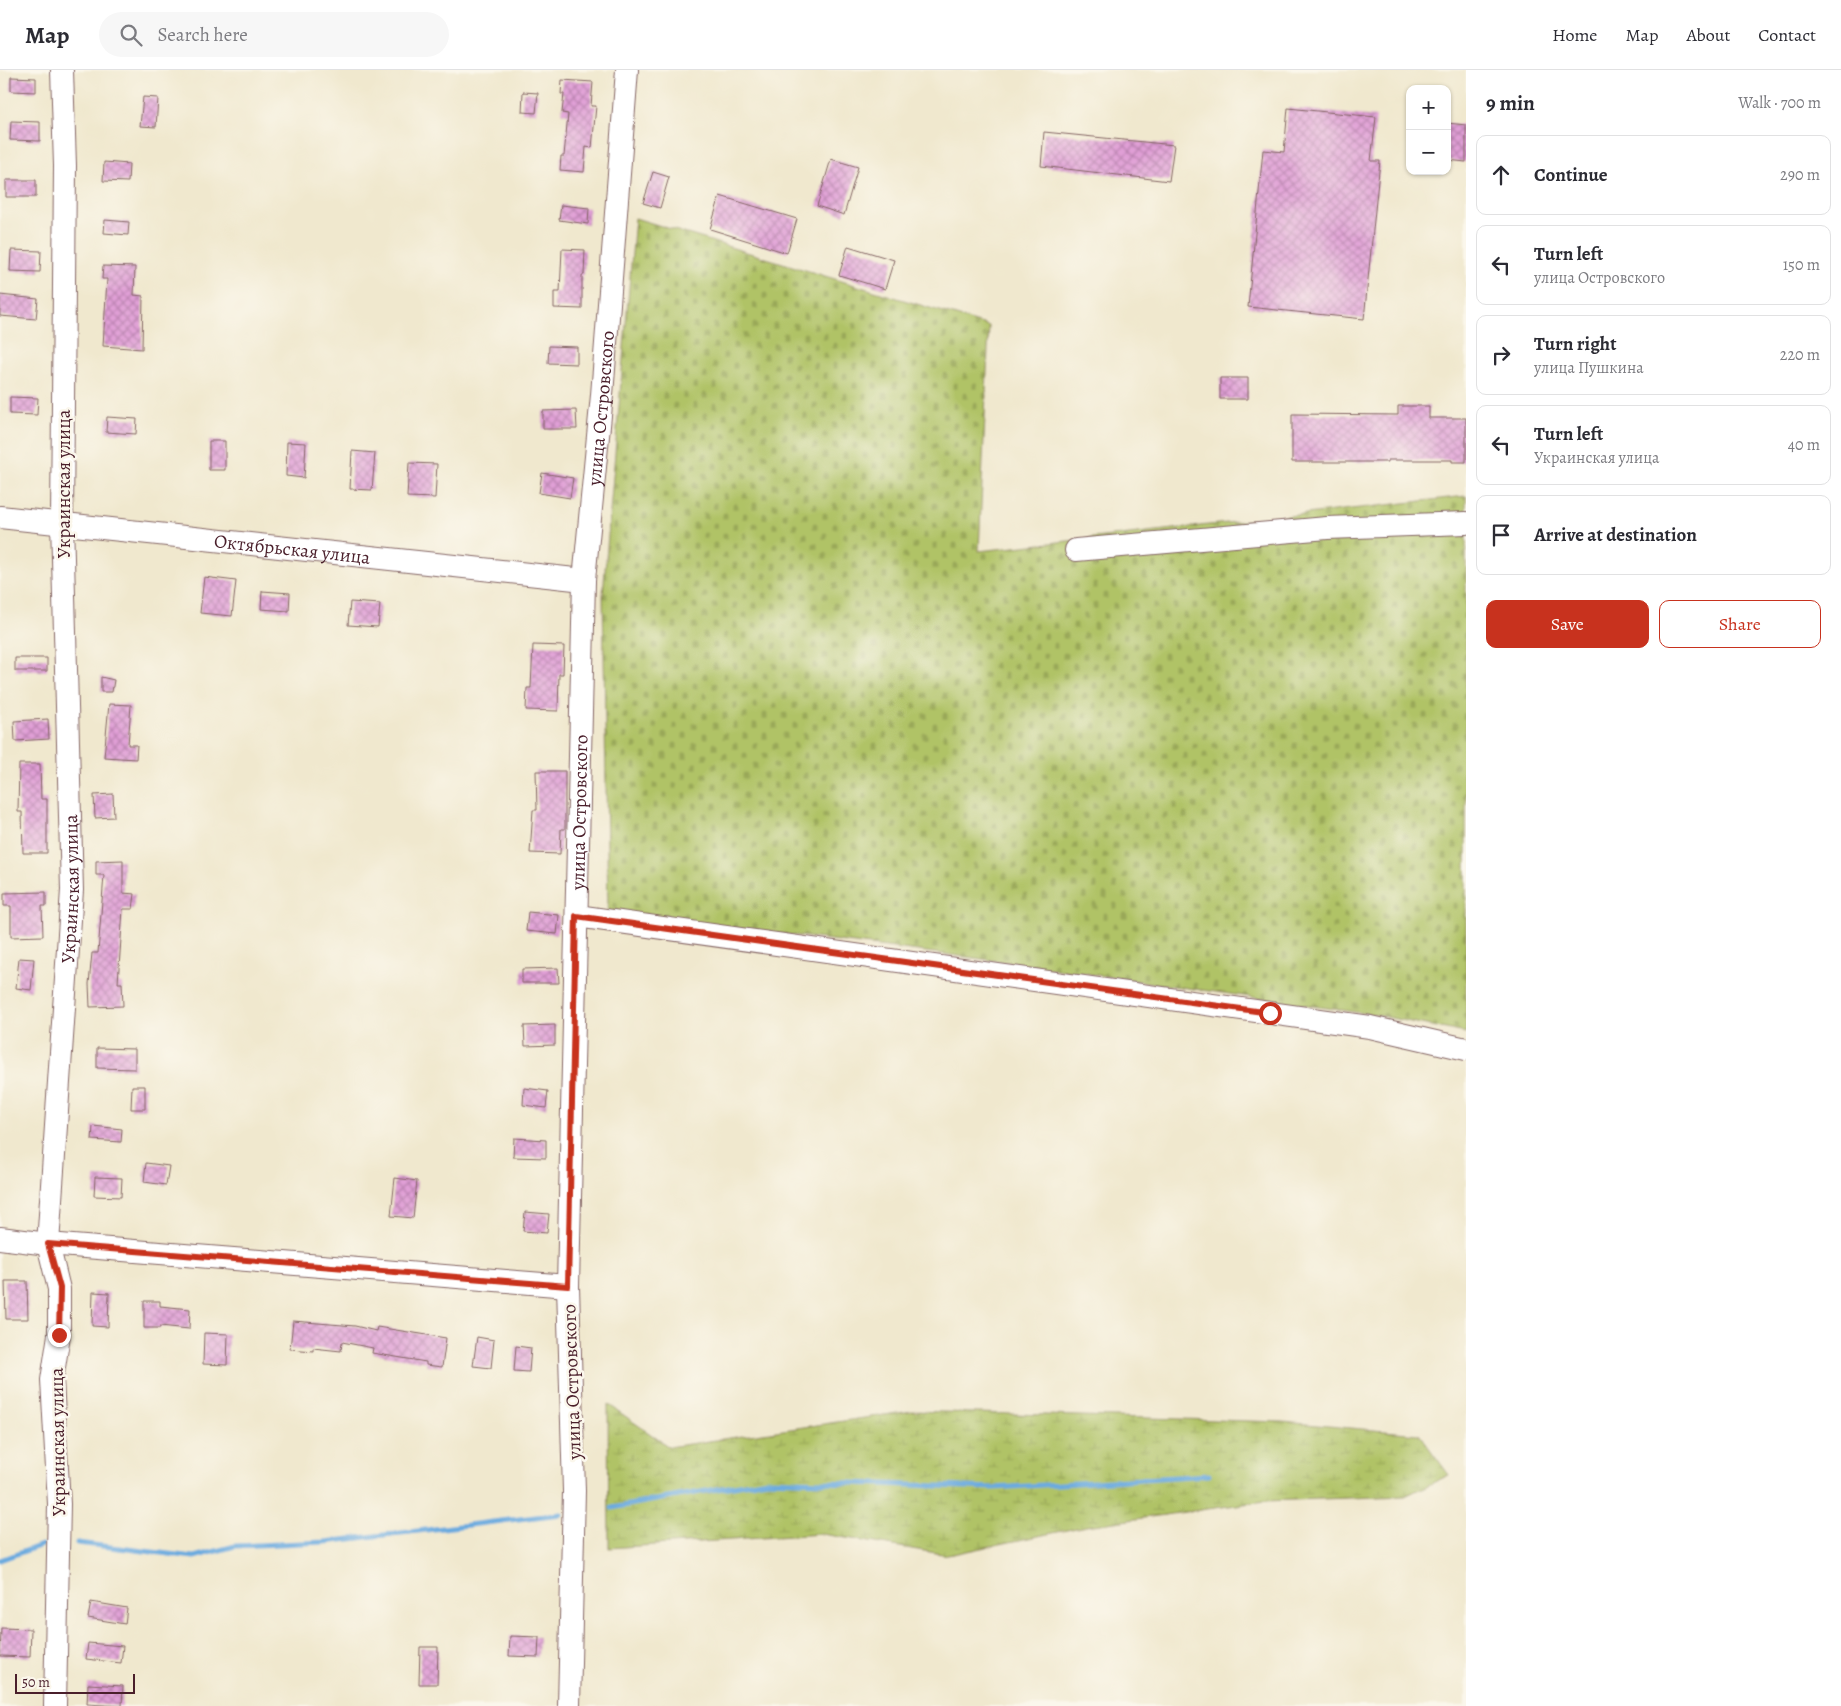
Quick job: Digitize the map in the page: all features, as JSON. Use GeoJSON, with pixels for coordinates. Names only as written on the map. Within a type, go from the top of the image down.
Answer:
{"type":"FeatureCollection","features":[{"type":"Feature","properties":{"kind":"street","name":"Украинская улица"},"geometry":{"type":"LineString","coordinates":[[55,1706],[59,1504],[52,1380],[59,1335],[60,1288],[48,1244],[72,890],[62,522],[65,166],[62,70]]}},
{"type":"Feature","properties":{"kind":"street","name":"улица Островского"},"geometry":{"type":"LineString","coordinates":[[569,1706],[574,1491],[568,1286],[584,580],[602,395],[627,70]]}},
{"type":"Feature","properties":{"kind":"street","name":"Октябрьская улица"},"geometry":{"type":"LineString","coordinates":[[0,516],[584,580]]}},
{"type":"Feature","properties":{"kind":"street"},"geometry":{"type":"LineString","coordinates":[[1076,550],[1327,528],[1466,523]]}},
{"type":"Feature","properties":{"kind":"street"},"geometry":{"type":"LineString","coordinates":[[576,916],[1370,1027],[1466,1049]]}},
{"type":"Feature","properties":{"kind":"street"},"geometry":{"type":"LineString","coordinates":[[0,1238],[48,1244],[568,1286]]}},
{"type":"Feature","properties":{"kind":"green space"},"geometry":{"type":"Polygon","coordinates":[[[635,218],[989,326],[979,551],[1466,496],[1466,1033],[1376,1015],[1006,962],[608,912],[603,594],[635,218]]]}},
{"type":"Feature","properties":{"kind":"green space"},"geometry":{"type":"Polygon","coordinates":[[[608,1404],[669,1447],[911,1411],[1283,1422],[1419,1434],[1449,1475],[1405,1496],[1265,1501],[1086,1526],[948,1555],[822,1534],[609,1548],[608,1404]]]}},
{"type":"Feature","properties":{"kind":"building"},"geometry":{"type":"Polygon","coordinates":[[[11,77],[36,78],[36,92],[11,91],[11,77]]]}},
{"type":"Feature","properties":{"kind":"building"},"geometry":{"type":"Polygon","coordinates":[[[562,80],[593,82],[591,106],[596,106],[592,148],[586,147],[584,172],[560,170],[561,156],[564,156],[568,114],[562,113],[564,94],[561,94],[562,80]]]}},
{"type":"Feature","properties":{"kind":"building"},"geometry":{"type":"Polygon","coordinates":[[[523,92],[538,93],[536,113],[522,112],[523,92]]]}},
{"type":"Feature","properties":{"kind":"building"},"geometry":{"type":"Polygon","coordinates":[[[143,97],[158,98],[156,127],[140,126],[143,97]]]}},
{"type":"Feature","properties":{"kind":"building"},"geometry":{"type":"Polygon","coordinates":[[[1288,108],[1376,117],[1371,161],[1380,161],[1364,319],[1248,307],[1263,150],[1284,152],[1288,108]]]}},
{"type":"Feature","properties":{"kind":"building"},"geometry":{"type":"Polygon","coordinates":[[[11,121],[40,122],[40,141],[10,140],[11,121]]]}},
{"type":"Feature","properties":{"kind":"building"},"geometry":{"type":"Polygon","coordinates":[[[1451,123],[1466,125],[1466,162],[1451,160],[1451,123]]]}},
{"type":"Feature","properties":{"kind":"building"},"geometry":{"type":"Polygon","coordinates":[[[1044,132],[1174,145],[1169,181],[1041,166],[1044,132]]]}},
{"type":"Feature","properties":{"kind":"building"},"geometry":{"type":"Polygon","coordinates":[[[831,159],[858,167],[844,215],[817,206],[831,159]]]}},
{"type":"Feature","properties":{"kind":"building"},"geometry":{"type":"Polygon","coordinates":[[[104,162],[129,164],[128,182],[103,181],[104,162]]]}},
{"type":"Feature","properties":{"kind":"building"},"geometry":{"type":"Polygon","coordinates":[[[653,172],[669,177],[660,208],[643,203],[653,172]]]}},
{"type":"Feature","properties":{"kind":"building"},"geometry":{"type":"Polygon","coordinates":[[[6,180],[36,180],[36,197],[6,197],[6,180]]]}},
{"type":"Feature","properties":{"kind":"building"},"geometry":{"type":"Polygon","coordinates":[[[720,196],[797,219],[787,253],[710,229],[720,196]]]}},
{"type":"Feature","properties":{"kind":"building"},"geometry":{"type":"Polygon","coordinates":[[[561,205],[589,208],[588,224],[559,220],[561,205]]]}},
{"type":"Feature","properties":{"kind":"building"},"geometry":{"type":"Polygon","coordinates":[[[105,220],[129,222],[128,235],[104,233],[105,220]]]}},
{"type":"Feature","properties":{"kind":"building"},"geometry":{"type":"Polygon","coordinates":[[[848,246],[894,260],[885,289],[839,275],[848,246]]]}},
{"type":"Feature","properties":{"kind":"building"},"geometry":{"type":"Polygon","coordinates":[[[562,249],[585,250],[584,275],[582,275],[582,309],[554,308],[554,292],[560,292],[562,249]]]}},
{"type":"Feature","properties":{"kind":"building"},"geometry":{"type":"Polygon","coordinates":[[[11,250],[41,251],[40,272],[10,271],[11,250]]]}},
{"type":"Feature","properties":{"kind":"building"},"geometry":{"type":"Polygon","coordinates":[[[103,266],[135,267],[134,295],[143,296],[142,349],[103,346],[107,279],[102,279],[103,266]]]}},
{"type":"Feature","properties":{"kind":"building"},"geometry":{"type":"Polygon","coordinates":[[[0,295],[38,299],[36,319],[0,316],[0,295]]]}},
{"type":"Feature","properties":{"kind":"building"},"geometry":{"type":"Polygon","coordinates":[[[549,346],[577,347],[577,364],[548,363],[549,346]]]}},
{"type":"Feature","properties":{"kind":"building"},"geometry":{"type":"Polygon","coordinates":[[[1220,378],[1248,378],[1248,399],[1220,399],[1220,378]]]}},
{"type":"Feature","properties":{"kind":"building"},"geometry":{"type":"Polygon","coordinates":[[[10,397],[38,398],[37,415],[10,414],[10,397]]]}},
{"type":"Feature","properties":{"kind":"building"},"geometry":{"type":"Polygon","coordinates":[[[1398,406],[1429,406],[1429,418],[1466,418],[1466,462],[1452,462],[1452,460],[1388,460],[1388,462],[1292,462],[1292,414],[1398,415],[1398,406]]]}},
{"type":"Feature","properties":{"kind":"building"},"geometry":{"type":"Polygon","coordinates":[[[576,410],[577,429],[543,429],[543,411],[576,410]]]}},
{"type":"Feature","properties":{"kind":"building"},"geometry":{"type":"Polygon","coordinates":[[[107,417],[137,419],[136,434],[106,432],[107,417]]]}},
{"type":"Feature","properties":{"kind":"building"},"geometry":{"type":"Polygon","coordinates":[[[209,441],[225,441],[225,470],[209,470],[209,441]]]}},
{"type":"Feature","properties":{"kind":"building"},"geometry":{"type":"Polygon","coordinates":[[[287,442],[306,443],[304,478],[286,476],[287,442]]]}},
{"type":"Feature","properties":{"kind":"building"},"geometry":{"type":"Polygon","coordinates":[[[352,451],[375,453],[372,490],[350,489],[352,451]]]}},
{"type":"Feature","properties":{"kind":"building"},"geometry":{"type":"Polygon","coordinates":[[[409,463],[437,464],[435,498],[407,497],[409,463]]]}},
{"type":"Feature","properties":{"kind":"building"},"geometry":{"type":"Polygon","coordinates":[[[542,473],[573,478],[570,498],[539,493],[542,473]]]}},
{"type":"Feature","properties":{"kind":"building"},"geometry":{"type":"Polygon","coordinates":[[[204,577],[236,581],[232,616],[200,613],[204,577]]]}},
{"type":"Feature","properties":{"kind":"building"},"geometry":{"type":"Polygon","coordinates":[[[262,591],[290,593],[289,611],[261,609],[262,591]]]}},
{"type":"Feature","properties":{"kind":"building"},"geometry":{"type":"Polygon","coordinates":[[[350,602],[380,604],[378,627],[348,625],[350,602]]]}},
{"type":"Feature","properties":{"kind":"building"},"geometry":{"type":"Polygon","coordinates":[[[533,645],[564,646],[563,674],[559,674],[558,711],[526,710],[527,688],[531,688],[533,645]]]}},
{"type":"Feature","properties":{"kind":"building"},"geometry":{"type":"Polygon","coordinates":[[[15,658],[47,658],[47,671],[15,671],[15,658]]]}},
{"type":"Feature","properties":{"kind":"building"},"geometry":{"type":"Polygon","coordinates":[[[101,677],[114,680],[112,692],[101,692],[101,677]]]}},
{"type":"Feature","properties":{"kind":"building"},"geometry":{"type":"Polygon","coordinates":[[[109,704],[131,705],[128,745],[137,745],[136,759],[104,757],[109,704]]]}},
{"type":"Feature","properties":{"kind":"building"},"geometry":{"type":"Polygon","coordinates":[[[48,719],[49,739],[15,741],[14,721],[48,719]]]}},
{"type":"Feature","properties":{"kind":"building"},"geometry":{"type":"Polygon","coordinates":[[[19,764],[40,764],[41,799],[47,799],[47,853],[23,853],[22,812],[18,812],[19,764]]]}},
{"type":"Feature","properties":{"kind":"building"},"geometry":{"type":"Polygon","coordinates":[[[536,771],[565,771],[565,829],[561,829],[560,854],[530,853],[533,810],[537,810],[536,771]]]}},
{"type":"Feature","properties":{"kind":"building"},"geometry":{"type":"Polygon","coordinates":[[[113,794],[114,817],[95,818],[94,795],[113,794]]]}},
{"type":"Feature","properties":{"kind":"building"},"geometry":{"type":"Polygon","coordinates":[[[123,860],[123,893],[135,894],[133,909],[123,909],[118,983],[122,983],[123,1006],[90,1007],[89,984],[92,953],[98,953],[104,875],[96,875],[96,861],[123,860]]]}},
{"type":"Feature","properties":{"kind":"building"},"geometry":{"type":"Polygon","coordinates":[[[46,892],[46,906],[42,906],[43,936],[11,937],[11,906],[4,906],[4,893],[46,892]]]}},
{"type":"Feature","properties":{"kind":"building"},"geometry":{"type":"Polygon","coordinates":[[[528,912],[559,915],[557,934],[526,931],[528,912]]]}},
{"type":"Feature","properties":{"kind":"building"},"geometry":{"type":"Polygon","coordinates":[[[19,958],[34,959],[31,990],[16,988],[19,958]]]}},
{"type":"Feature","properties":{"kind":"building"},"geometry":{"type":"Polygon","coordinates":[[[558,968],[559,983],[522,983],[522,969],[558,968]]]}},
{"type":"Feature","properties":{"kind":"building"},"geometry":{"type":"Polygon","coordinates":[[[555,1025],[555,1045],[525,1046],[524,1026],[555,1025]]]}},
{"type":"Feature","properties":{"kind":"building"},"geometry":{"type":"Polygon","coordinates":[[[97,1048],[135,1049],[135,1069],[97,1068],[97,1048]]]}},
{"type":"Feature","properties":{"kind":"building"},"geometry":{"type":"Polygon","coordinates":[[[132,1086],[145,1086],[145,1109],[131,1109],[132,1086]]]}},
{"type":"Feature","properties":{"kind":"building"},"geometry":{"type":"Polygon","coordinates":[[[524,1088],[548,1091],[546,1108],[523,1105],[524,1088]]]}},
{"type":"Feature","properties":{"kind":"building"},"geometry":{"type":"Polygon","coordinates":[[[93,1126],[122,1129],[121,1142],[92,1140],[93,1126]]]}},
{"type":"Feature","properties":{"kind":"building"},"geometry":{"type":"Polygon","coordinates":[[[514,1138],[546,1140],[546,1158],[513,1157],[514,1138]]]}},
{"type":"Feature","properties":{"kind":"building"},"geometry":{"type":"Polygon","coordinates":[[[146,1163],[169,1166],[166,1185],[144,1182],[146,1163]]]}},
{"type":"Feature","properties":{"kind":"building"},"geometry":{"type":"Polygon","coordinates":[[[95,1177],[122,1178],[121,1197],[94,1196],[95,1177]]]}},
{"type":"Feature","properties":{"kind":"building"},"geometry":{"type":"Polygon","coordinates":[[[395,1178],[417,1181],[413,1218],[391,1216],[395,1178]]]}},
{"type":"Feature","properties":{"kind":"building"},"geometry":{"type":"Polygon","coordinates":[[[525,1212],[549,1214],[547,1233],[523,1231],[525,1212]]]}},
{"type":"Feature","properties":{"kind":"building"},"geometry":{"type":"Polygon","coordinates":[[[5,1281],[27,1281],[28,1319],[6,1319],[5,1281]]]}},
{"type":"Feature","properties":{"kind":"building"},"geometry":{"type":"Polygon","coordinates":[[[93,1292],[109,1293],[108,1327],[92,1326],[93,1292]]]}},
{"type":"Feature","properties":{"kind":"building"},"geometry":{"type":"Polygon","coordinates":[[[144,1301],[160,1301],[160,1306],[190,1309],[189,1329],[160,1326],[160,1328],[144,1328],[144,1301]]]}},
{"type":"Feature","properties":{"kind":"building"},"geometry":{"type":"Polygon","coordinates":[[[293,1321],[355,1326],[376,1331],[377,1327],[446,1338],[442,1367],[426,1365],[426,1362],[372,1353],[373,1348],[342,1342],[341,1351],[313,1348],[313,1351],[290,1349],[293,1321]]]}},
{"type":"Feature","properties":{"kind":"building"},"geometry":{"type":"Polygon","coordinates":[[[204,1333],[228,1334],[227,1365],[203,1364],[204,1333]]]}},
{"type":"Feature","properties":{"kind":"building"},"geometry":{"type":"Polygon","coordinates":[[[477,1337],[494,1340],[491,1368],[473,1366],[477,1337]]]}},
{"type":"Feature","properties":{"kind":"building"},"geometry":{"type":"Polygon","coordinates":[[[516,1346],[531,1348],[529,1372],[514,1371],[516,1346]]]}},
{"type":"Feature","properties":{"kind":"building"},"geometry":{"type":"Polygon","coordinates":[[[91,1602],[127,1608],[125,1624],[88,1618],[91,1602]]]}},
{"type":"Feature","properties":{"kind":"building"},"geometry":{"type":"Polygon","coordinates":[[[1,1628],[31,1629],[30,1657],[0,1656],[1,1628]]]}},
{"type":"Feature","properties":{"kind":"building"},"geometry":{"type":"Polygon","coordinates":[[[510,1636],[539,1637],[538,1657],[509,1656],[510,1636]]]}},
{"type":"Feature","properties":{"kind":"building"},"geometry":{"type":"Polygon","coordinates":[[[88,1643],[123,1646],[121,1663],[86,1659],[88,1643]]]}},
{"type":"Feature","properties":{"kind":"building"},"geometry":{"type":"Polygon","coordinates":[[[420,1647],[438,1647],[437,1684],[419,1684],[420,1647]]]}},
{"type":"Feature","properties":{"kind":"building"},"geometry":{"type":"Polygon","coordinates":[[[88,1684],[123,1686],[122,1706],[87,1704],[88,1684]]]}},
{"type":"Feature","properties":{"kind":"waterway"},"geometry":{"type":"LineString","coordinates":[[612,1508],[767,1480],[994,1488],[1209,1475]]}},
{"type":"Feature","properties":{"kind":"waterway"},"geometry":{"type":"LineString","coordinates":[[77,1543],[194,1557],[235,1546],[325,1542],[561,1514]]}},
{"type":"Feature","properties":{"kind":"waterway"},"geometry":{"type":"LineString","coordinates":[[0,1560],[42,1545]]}},
{"type":"Feature","properties":{"kind":"route"},"geometry":{"type":"LineString","coordinates":[[59,1335],[60,1288],[48,1244],[568,1286],[576,916],[1270,1013]]}}]}
